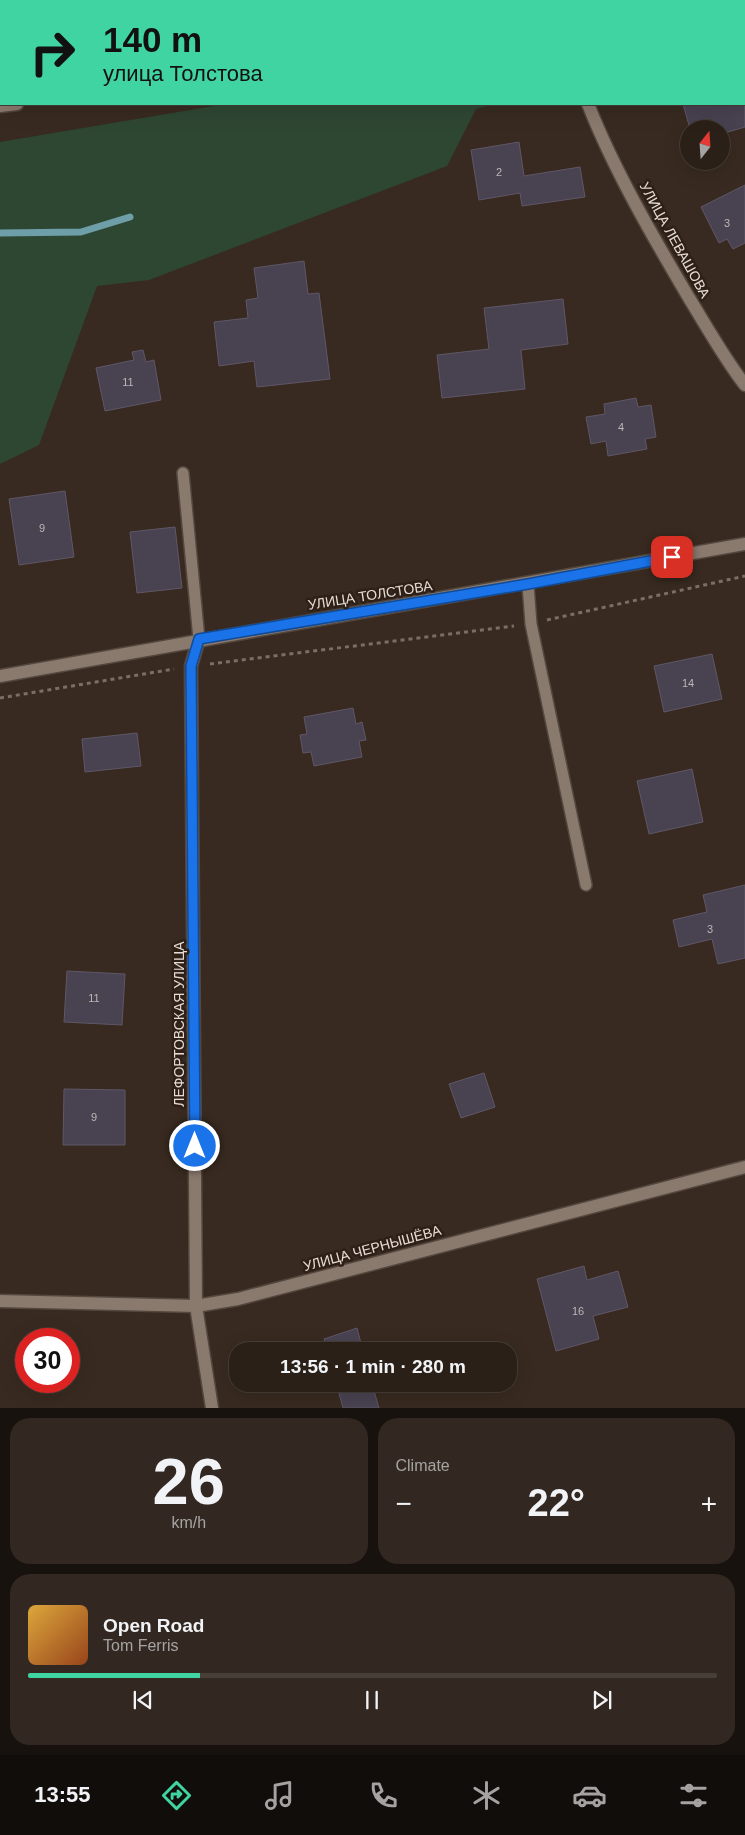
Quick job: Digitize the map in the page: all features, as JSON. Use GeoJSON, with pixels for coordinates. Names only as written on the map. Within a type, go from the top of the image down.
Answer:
{"type":"FeatureCollection","features":[{"type":"Feature","properties":{"kind":"street","name":"УЛИЦА ЛЕВАШОВА"},"geometry":{"type":"LineString","coordinates":[[588,105],[630,192],[674,272],[732,368],[745,385]]}},
{"type":"Feature","properties":{"kind":"street","name":"УЛИЦА ТОЛСТОВА"},"geometry":{"type":"LineString","coordinates":[[0,676],[199,639],[528,584],[745,544]]}},
{"type":"Feature","properties":{"kind":"street","name":"ЛЕФОРТОВСКАЯ УЛИЦА"},"geometry":{"type":"LineString","coordinates":[[199,639],[191,666],[196,1306],[212,1408]]}},
{"type":"Feature","properties":{"kind":"street","name":"УЛИЦА ЧЕРНЫШЁВА"},"geometry":{"type":"LineString","coordinates":[[0,1302],[196,1306],[248,1296],[745,1167]]}},
{"type":"Feature","properties":{"kind":"lane"},"geometry":{"type":"LineString","coordinates":[[183,473],[199,639]]}},
{"type":"Feature","properties":{"kind":"lane"},"geometry":{"type":"LineString","coordinates":[[528,584],[531,624],[586,885]]}},
{"type":"Feature","properties":{"kind":"path"},"geometry":{"type":"LineString","coordinates":[[0,698],[191,666],[531,624],[745,576]]}},
{"type":"Feature","properties":{"kind":"green space"},"geometry":{"type":"Polygon","coordinates":[[[220,105],[490,105],[476,109],[447,166],[149,280],[97,286],[39,445],[0,464],[0,142],[220,105]]]}},
{"type":"Feature","properties":{"kind":"building"},"geometry":{"type":"Polygon","coordinates":[[[683,105],[745,105],[745,127],[730,131],[730,120],[687,120],[683,105]]]}},
{"type":"Feature","properties":{"kind":"building"},"geometry":{"type":"Polygon","coordinates":[[[519,142],[524,176],[580,167],[585,197],[522,206],[520,193],[479,200],[471,150],[519,142]]]}},
{"type":"Feature","properties":{"kind":"building"},"geometry":{"type":"Polygon","coordinates":[[[745,185],[745,243],[733,249],[727,239],[719,243],[701,207],[745,185]]]}},
{"type":"Feature","properties":{"kind":"building"},"geometry":{"type":"Polygon","coordinates":[[[304,261],[308,294],[319,293],[330,379],[257,387],[254,361],[219,366],[214,322],[248,318],[246,300],[258,298],[254,268],[304,261]]]}},
{"type":"Feature","properties":{"kind":"building"},"geometry":{"type":"Polygon","coordinates":[[[563,299],[568,344],[521,350],[525,389],[442,398],[437,355],[489,349],[484,308],[563,299]]]}},
{"type":"Feature","properties":{"kind":"building"},"geometry":{"type":"Polygon","coordinates":[[[143,350],[146,362],[154,360],[161,400],[105,411],[96,368],[134,360],[132,352],[143,350]]]}},
{"type":"Feature","properties":{"kind":"building"},"geometry":{"type":"Polygon","coordinates":[[[636,398],[638,407],[651,405],[656,437],[645,439],[647,449],[608,456],[606,441],[591,444],[586,417],[605,414],[604,404],[636,398]]]}},
{"type":"Feature","properties":{"kind":"building"},"geometry":{"type":"Polygon","coordinates":[[[65,491],[74,557],[19,565],[9,499],[65,491]]]}},
{"type":"Feature","properties":{"kind":"building"},"geometry":{"type":"Polygon","coordinates":[[[175,527],[182,588],[137,593],[130,532],[175,527]]]}},
{"type":"Feature","properties":{"kind":"building"},"geometry":{"type":"Polygon","coordinates":[[[712,654],[722,699],[664,712],[654,666],[712,654]]]}},
{"type":"Feature","properties":{"kind":"building"},"geometry":{"type":"Polygon","coordinates":[[[353,708],[356,724],[362,722],[366,740],[359,741],[362,757],[314,766],[311,752],[303,753],[300,735],[307,734],[304,717],[353,708]]]}},
{"type":"Feature","properties":{"kind":"building"},"geometry":{"type":"Polygon","coordinates":[[[137,733],[141,766],[85,772],[82,739],[137,733]]]}},
{"type":"Feature","properties":{"kind":"building"},"geometry":{"type":"Polygon","coordinates":[[[692,769],[703,822],[649,834],[637,781],[692,769]]]}},
{"type":"Feature","properties":{"kind":"building"},"geometry":{"type":"Polygon","coordinates":[[[745,885],[745,958],[718,964],[712,939],[679,947],[673,920],[707,912],[703,895],[745,885]]]}},
{"type":"Feature","properties":{"kind":"building"},"geometry":{"type":"Polygon","coordinates":[[[67,971],[125,974],[122,1025],[64,1022],[67,971]]]}},
{"type":"Feature","properties":{"kind":"building"},"geometry":{"type":"Polygon","coordinates":[[[484,1073],[495,1107],[461,1118],[449,1084],[484,1073]]]}},
{"type":"Feature","properties":{"kind":"building"},"geometry":{"type":"Polygon","coordinates":[[[64,1089],[125,1090],[125,1145],[63,1145],[64,1089]]]}},
{"type":"Feature","properties":{"kind":"building"},"geometry":{"type":"Polygon","coordinates":[[[584,1266],[587,1280],[618,1271],[628,1307],[593,1316],[599,1339],[556,1351],[537,1279],[584,1266]]]}},
{"type":"Feature","properties":{"kind":"building"},"geometry":{"type":"Polygon","coordinates":[[[357,1328],[361,1342],[325,1342],[324,1339],[357,1328]]]}},
{"type":"Feature","properties":{"kind":"building"},"geometry":{"type":"Polygon","coordinates":[[[339,1392],[374,1392],[379,1408],[343,1408],[339,1392]]]}},
{"type":"Feature","properties":{"kind":"waterway"},"geometry":{"type":"LineString","coordinates":[[0,233],[81,232],[130,217]]}},
{"type":"Feature","properties":{"kind":"route"},"geometry":{"type":"LineString","coordinates":[[195,1146],[191,666],[199,639],[528,584],[672,557]]}}]}
